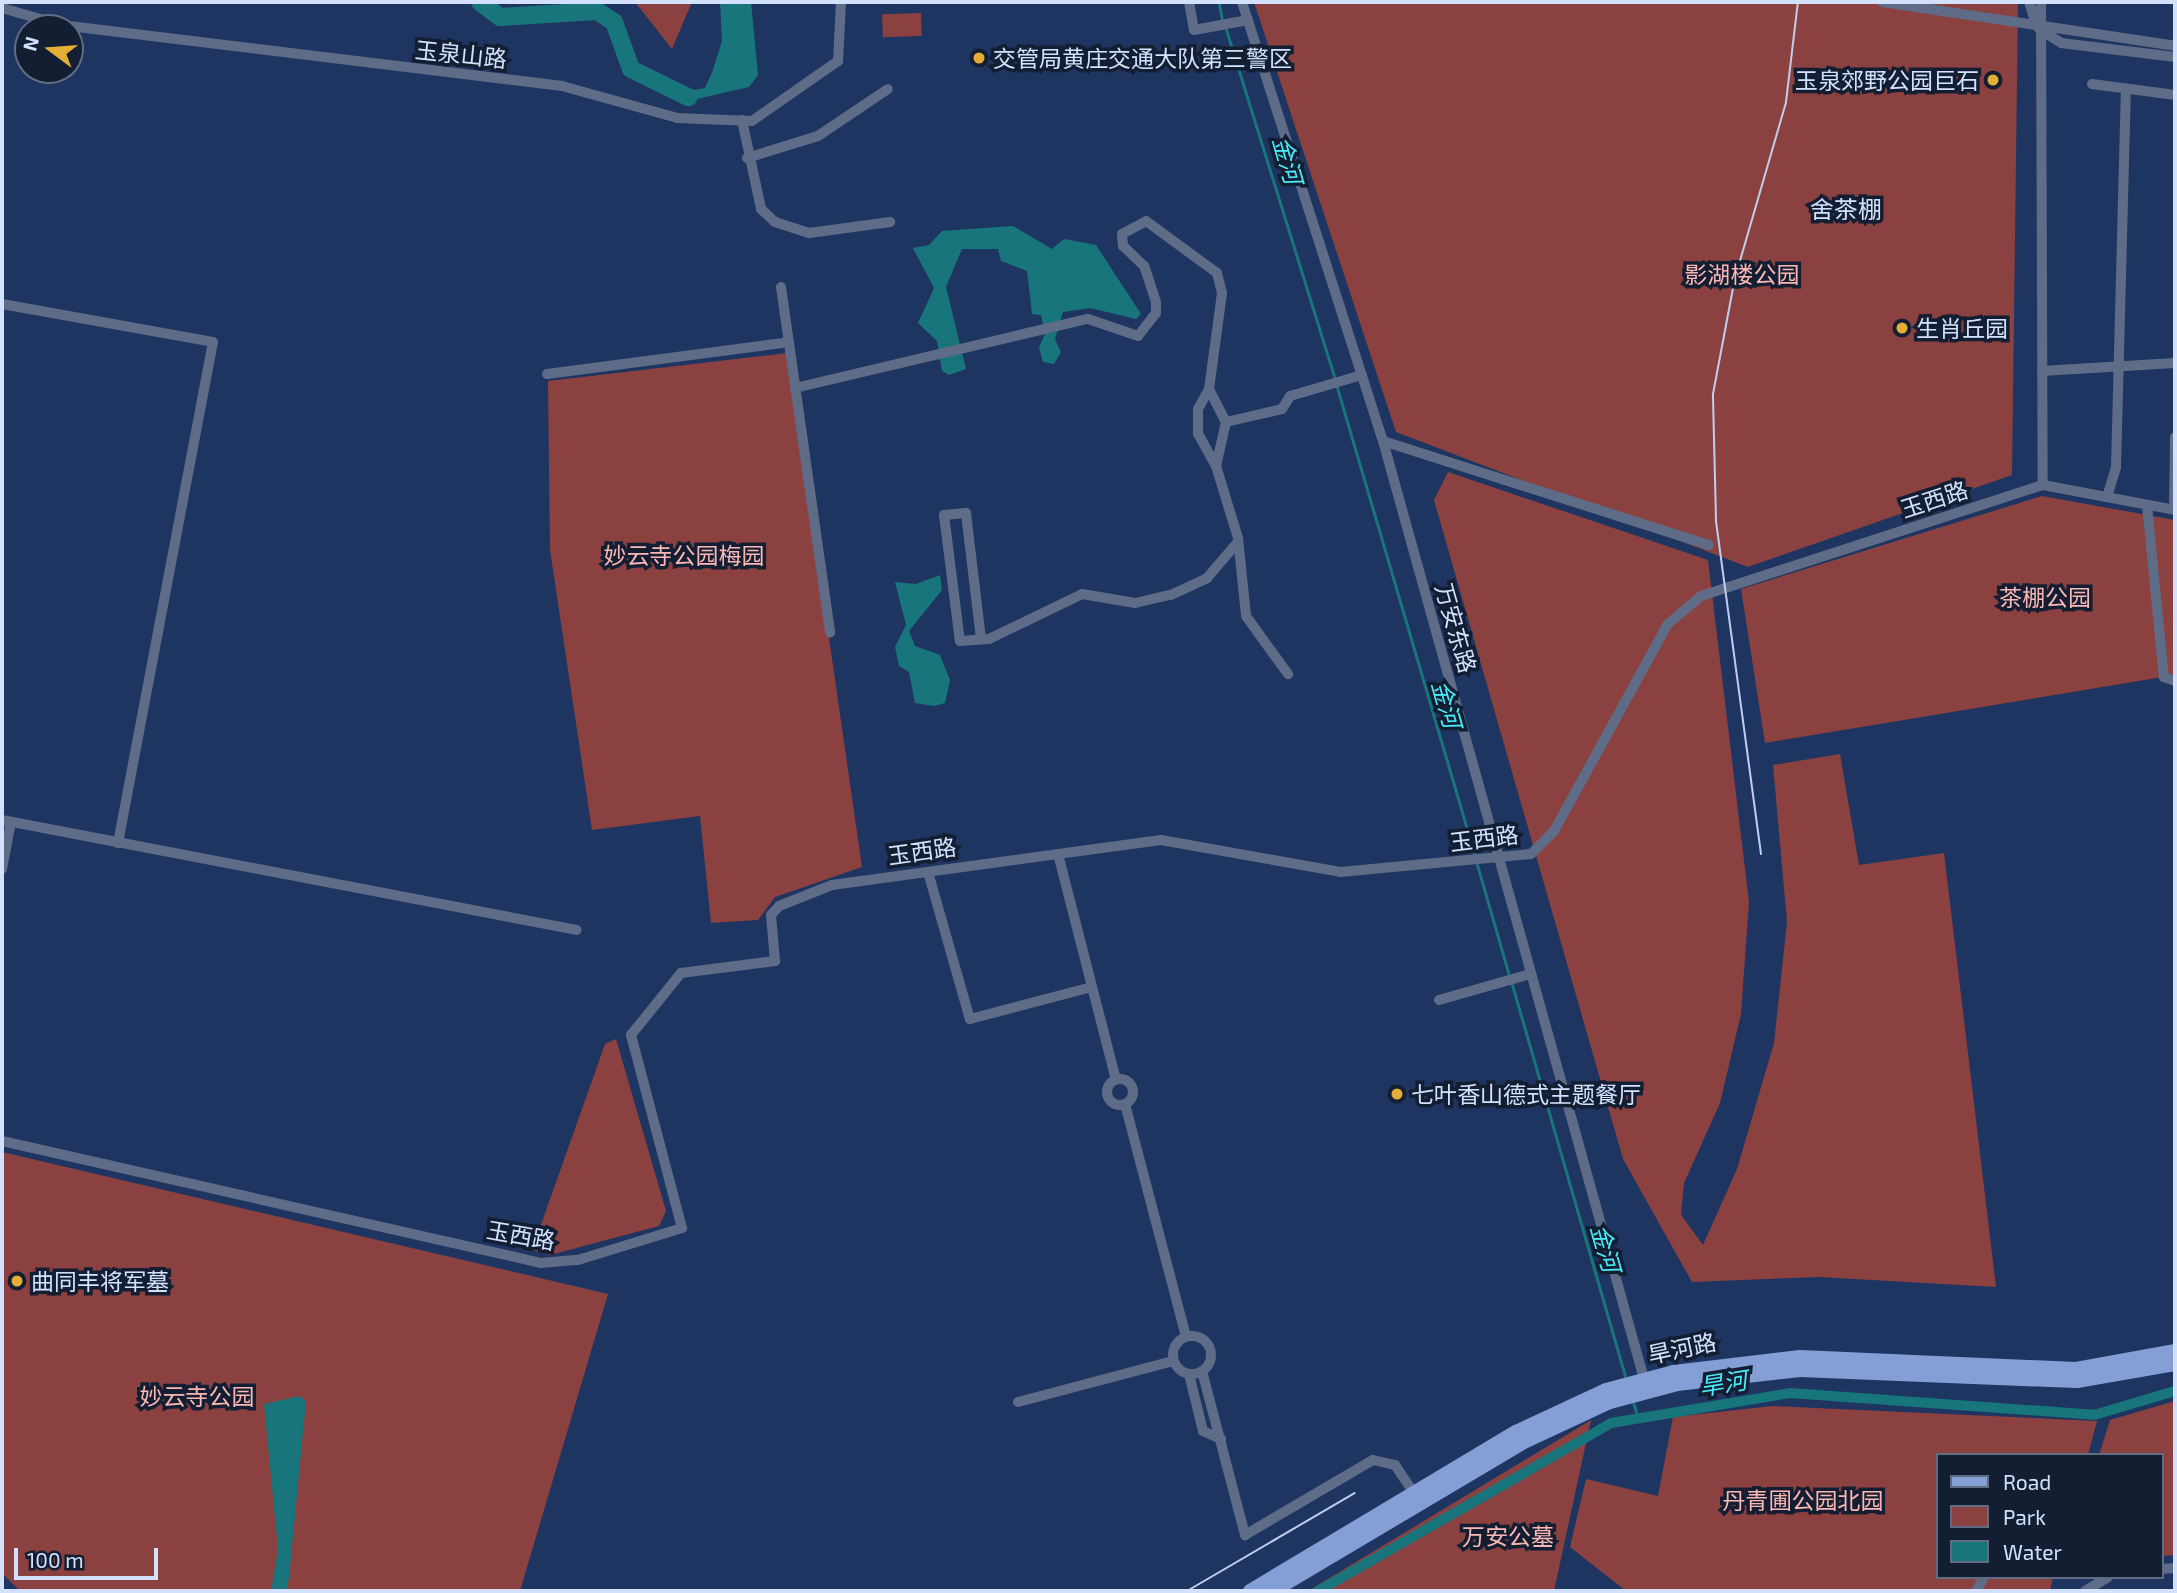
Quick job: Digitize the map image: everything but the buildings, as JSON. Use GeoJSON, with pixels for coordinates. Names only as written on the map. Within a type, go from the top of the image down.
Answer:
{"type":"FeatureCollection","features":[{"type":"Feature","properties":{"kind":"main road","name":"旱河路"},"geometry":{"type":"LineString","coordinates":[[1250,1591],[1528,1425],[1640,1387],[1761,1357],[2076,1369],[2175,1351]]}},
{"type":"Feature","properties":{"kind":"main road","name":"旱河路"},"geometry":{"type":"LineString","coordinates":[[1640,1387],[1762,1370],[2077,1381],[2175,1364]]}},
{"type":"Feature","properties":{"kind":"main road","name":"旱河路"},"geometry":{"type":"LineString","coordinates":[[1273,1591],[1522,1443],[1618,1394]]}},
{"type":"Feature","properties":{"kind":"street","name":"玉泉山路"},"geometry":{"type":"LineString","coordinates":[[2,8],[61,25],[562,86],[677,118],[742,120],[775,107],[838,61],[841,2]]}},
{"type":"Feature","properties":{"kind":"street"},"geometry":{"type":"LineString","coordinates":[[1189,2],[1194,30],[1231,21],[1248,20]]}},
{"type":"Feature","properties":{"kind":"street","name":"万安东路"},"geometry":{"type":"LineString","coordinates":[[1242,2],[1383,441],[1531,974],[1640,1387]]}},
{"type":"Feature","properties":{"kind":"street"},"geometry":{"type":"LineString","coordinates":[[1882,2],[2175,46]]}},
{"type":"Feature","properties":{"kind":"street"},"geometry":{"type":"LineString","coordinates":[[2029,2],[2037,27],[2061,43],[2175,57]]}},
{"type":"Feature","properties":{"kind":"street"},"geometry":{"type":"LineString","coordinates":[[2041,2],[2037,27],[2043,485],[2174,510],[2175,437]]}},
{"type":"Feature","properties":{"kind":"street"},"geometry":{"type":"LineString","coordinates":[[2092,84],[2175,94]]}},
{"type":"Feature","properties":{"kind":"street"},"geometry":{"type":"LineString","coordinates":[[747,158],[818,136],[888,89]]}},
{"type":"Feature","properties":{"kind":"street"},"geometry":{"type":"LineString","coordinates":[[2107,497],[2116,467],[2126,89]]}},
{"type":"Feature","properties":{"kind":"street"},"geometry":{"type":"LineString","coordinates":[[742,120],[747,158],[761,209],[783,226],[841,233],[890,222]]}},
{"type":"Feature","properties":{"kind":"street"},"geometry":{"type":"LineString","coordinates":[[795,388],[1088,319],[1138,336],[1156,313],[1156,302],[1144,266],[1123,246],[1122,234],[1146,221],[1217,273],[1222,293],[1209,389],[1198,409],[1198,434],[1216,466],[1238,542],[1248,592],[1246,616],[1288,674]]}},
{"type":"Feature","properties":{"kind":"street"},"geometry":{"type":"LineString","coordinates":[[781,287],[830,632]]}},
{"type":"Feature","properties":{"kind":"street"},"geometry":{"type":"LineString","coordinates":[[2,304],[213,342],[118,843]]}},
{"type":"Feature","properties":{"kind":"street"},"geometry":{"type":"LineString","coordinates":[[547,374],[789,342]]}},
{"type":"Feature","properties":{"kind":"street"},"geometry":{"type":"LineString","coordinates":[[2042,371],[2118,364],[2175,363]]}},
{"type":"Feature","properties":{"kind":"street"},"geometry":{"type":"LineString","coordinates":[[1226,422],[1282,408],[1290,396],[1362,375]]}},
{"type":"Feature","properties":{"kind":"street"},"geometry":{"type":"LineString","coordinates":[[1209,389],[1226,422],[1216,466]]}},
{"type":"Feature","properties":{"kind":"street"},"geometry":{"type":"LineString","coordinates":[[1383,441],[1709,545]]}},
{"type":"Feature","properties":{"kind":"street","name":"玉西路"},"geometry":{"type":"LineString","coordinates":[[2,1141],[541,1263],[578,1260],[682,1228],[631,1035],[667,984],[681,973],[775,961],[771,915],[779,906],[832,885],[1161,840],[1340,872],[1500,861],[1531,854],[1554,831],[1668,624],[1701,596],[2043,485]]}},
{"type":"Feature","properties":{"kind":"street"},"geometry":{"type":"LineString","coordinates":[[2147,505],[2164,677],[2175,681]]}},
{"type":"Feature","properties":{"kind":"street"},"geometry":{"type":"LineString","coordinates":[[981,639],[966,513],[944,515],[960,641],[981,639],[1082,594],[1135,603],[1171,595],[1206,578],[1238,542]]}},
{"type":"Feature","properties":{"kind":"street"},"geometry":{"type":"LineString","coordinates":[[2,869],[6,821],[577,930]]}},
{"type":"Feature","properties":{"kind":"street"},"geometry":{"type":"LineString","coordinates":[[1058,854],[1116,1080],[1108,1098],[1125,1104]]}},
{"type":"Feature","properties":{"kind":"street"},"geometry":{"type":"LineString","coordinates":[[928,872],[970,1019],[1092,986]]}},
{"type":"Feature","properties":{"kind":"street"},"geometry":{"type":"LineString","coordinates":[[1438,999],[1531,974]]}},
{"type":"Feature","properties":{"kind":"street"},"geometry":{"type":"LineString","coordinates":[[1116,1080],[1132,1088],[1125,1104],[1186,1336]]}},
{"type":"Feature","properties":{"kind":"street"},"geometry":{"type":"LineString","coordinates":[[1173,1361],[1176,1344],[1186,1336]]}},
{"type":"Feature","properties":{"kind":"street"},"geometry":{"type":"LineString","coordinates":[[1186,1336],[1208,1344],[1211,1356],[1202,1371],[1189,1374]]}},
{"type":"Feature","properties":{"kind":"street"},"geometry":{"type":"LineString","coordinates":[[1173,1361],[1189,1374],[1203,1430],[1221,1439]]}},
{"type":"Feature","properties":{"kind":"street"},"geometry":{"type":"LineString","coordinates":[[1018,1402],[1173,1361]]}},
{"type":"Feature","properties":{"kind":"street"},"geometry":{"type":"LineString","coordinates":[[1202,1371],[1245,1535],[1373,1460],[1395,1465],[1414,1493]]}},
{"type":"Feature","properties":{"kind":"street"},"geometry":{"type":"LineString","coordinates":[[2085,1591],[2105,1579]]}},
{"type":"Feature","properties":{"kind":"green space"},"geometry":{"type":"Polygon","coordinates":[[[635,2],[692,2],[672,49],[635,2]]]}},
{"type":"Feature","properties":{"kind":"green space","name":"影湖楼公园"},"geometry":{"type":"Polygon","coordinates":[[[1254,2],[2018,2],[2012,475],[1748,567],[1396,432],[1254,2]]]}},
{"type":"Feature","properties":{"kind":"green space"},"geometry":{"type":"Polygon","coordinates":[[[921,13],[922,36],[883,37],[882,14],[921,13]]]}},
{"type":"Feature","properties":{"kind":"green space","name":"妙云寺公园梅园"},"geometry":{"type":"Polygon","coordinates":[[[788,353],[862,867],[775,897],[758,920],[711,923],[700,816],[592,830],[550,550],[548,381],[788,353]]]}},
{"type":"Feature","properties":{"kind":"green space"},"geometry":{"type":"Polygon","coordinates":[[[1448,472],[1708,560],[1749,902],[1741,1014],[1720,1103],[1684,1183],[1681,1215],[1703,1245],[1737,1169],[1774,1043],[1787,922],[1773,765],[1840,754],[1859,865],[1944,853],[1996,1287],[1819,1277],[1692,1282],[1623,1159],[1434,500],[1448,472]]]}},
{"type":"Feature","properties":{"kind":"green space","name":"茶棚公园"},"geometry":{"type":"Polygon","coordinates":[[[2042,496],[2175,520],[2175,675],[1765,743],[1741,589],[2042,496]]]}},
{"type":"Feature","properties":{"kind":"green space"},"geometry":{"type":"Polygon","coordinates":[[[616,1039],[666,1211],[659,1226],[550,1255],[532,1250],[605,1044],[616,1039]]]}},
{"type":"Feature","properties":{"kind":"green space","name":"妙云寺公园"},"geometry":{"type":"Polygon","coordinates":[[[2,1152],[608,1294],[520,1591],[20,1591],[2,1573],[2,1152]]]}},
{"type":"Feature","properties":{"kind":"green space"},"geometry":{"type":"Polygon","coordinates":[[[2175,1401],[2175,1555],[2163,1556],[2163,1453],[2100,1453],[2110,1420],[2175,1401]]]}},
{"type":"Feature","properties":{"kind":"green space","name":"丹青圃公园北园"},"geometry":{"type":"Polygon","coordinates":[[[1773,1406],[2097,1421],[2089,1453],[1936,1453],[1936,1579],[2053,1579],[2050,1591],[1626,1591],[1570,1547],[1586,1479],[1658,1496],[1673,1417],[1773,1406]]]}},
{"type":"Feature","properties":{"kind":"green space","name":"万安公墓"},"geometry":{"type":"Polygon","coordinates":[[[1591,1420],[1554,1591],[1308,1591],[1591,1420]]]}},
{"type":"Feature","properties":{"kind":"water"},"geometry":{"type":"Polygon","coordinates":[[[720,2],[751,2],[758,75],[749,87],[688,101],[687,91],[705,88],[713,70],[722,41],[720,2]]]}},
{"type":"Feature","properties":{"kind":"water"},"geometry":{"type":"Polygon","coordinates":[[[1013,226],[1052,249],[1064,239],[1096,245],[1141,314],[1136,319],[1090,308],[1063,312],[1055,339],[1061,352],[1054,364],[1043,362],[1039,347],[1045,334],[1041,315],[1032,314],[1027,271],[1001,261],[998,249],[962,249],[946,287],[966,369],[949,375],[942,371],[937,341],[918,323],[934,288],[913,248],[929,245],[942,231],[1013,226]]]}},
{"type":"Feature","properties":{"kind":"water"},"geometry":{"type":"Polygon","coordinates":[[[940,575],[942,590],[909,631],[915,646],[940,655],[950,680],[945,703],[934,706],[915,703],[909,672],[899,666],[895,647],[906,625],[895,582],[916,584],[940,575]]]}},
{"type":"Feature","properties":{"kind":"water"},"geometry":{"type":"Polygon","coordinates":[[[299,1396],[306,1401],[289,1578],[286,1591],[271,1591],[278,1549],[264,1404],[299,1396]]]}},
{"type":"Feature","properties":{"kind":"waterway"},"geometry":{"type":"LineString","coordinates":[[480,2],[500,17],[597,11],[614,22],[631,69],[688,97]]}},
{"type":"Feature","properties":{"kind":"waterway","name":"金河"},"geometry":{"type":"LineString","coordinates":[[1219,2],[1223,22]]}},
{"type":"Feature","properties":{"kind":"waterway","name":"金河"},"geometry":{"type":"LineString","coordinates":[[1226,28],[1335,379]]}},
{"type":"Feature","properties":{"kind":"waterway","name":"金河"},"geometry":{"type":"LineString","coordinates":[[1337,386],[1475,856]]}},
{"type":"Feature","properties":{"kind":"waterway","name":"金河"},"geometry":{"type":"LineString","coordinates":[[1477,863],[1510,977]]}},
{"type":"Feature","properties":{"kind":"waterway","name":"金河"},"geometry":{"type":"LineString","coordinates":[[1512,983],[1627,1381]]}},
{"type":"Feature","properties":{"kind":"waterway","name":"旱河"},"geometry":{"type":"LineString","coordinates":[[1318,1591],[1611,1423],[1790,1393],[2094,1415],[2175,1391]]}},
{"type":"Feature","properties":{"kind":"waterway","name":"金河"},"geometry":{"type":"LineString","coordinates":[[1633,1400],[1638,1417]]}},
{"type":"Feature","properties":{"kind":"tram line"},"geometry":{"type":"LineString","coordinates":[[1761,854],[1716,520],[1713,394],[1735,278],[1786,102],[1798,2]]}},
{"type":"Feature","properties":{"kind":"tram line"},"geometry":{"type":"LineString","coordinates":[[1187,1591],[1355,1493]]}},
{"type":"Feature","properties":{"kind":"place","name":"交管局黄庄交通大队第三警区"},"geometry":{"type":"Point","coordinates":[979,58]}},
{"type":"Feature","properties":{"kind":"place","name":"玉泉郊野公园巨石"},"geometry":{"type":"Point","coordinates":[1993,80]}},
{"type":"Feature","properties":{"kind":"place","name":"生肖丘园"},"geometry":{"type":"Point","coordinates":[1902,328]}},
{"type":"Feature","properties":{"kind":"place","name":"七叶香山德式主题餐厅"},"geometry":{"type":"Point","coordinates":[1397,1094]}},
{"type":"Feature","properties":{"kind":"place","name":"曲同丰将军墓"},"geometry":{"type":"Point","coordinates":[17,1281]}},
{"type":"Feature","properties":{"kind":"district","name":"舍茶棚"},"geometry":{"type":"Point","coordinates":[1846,209]}}]}
